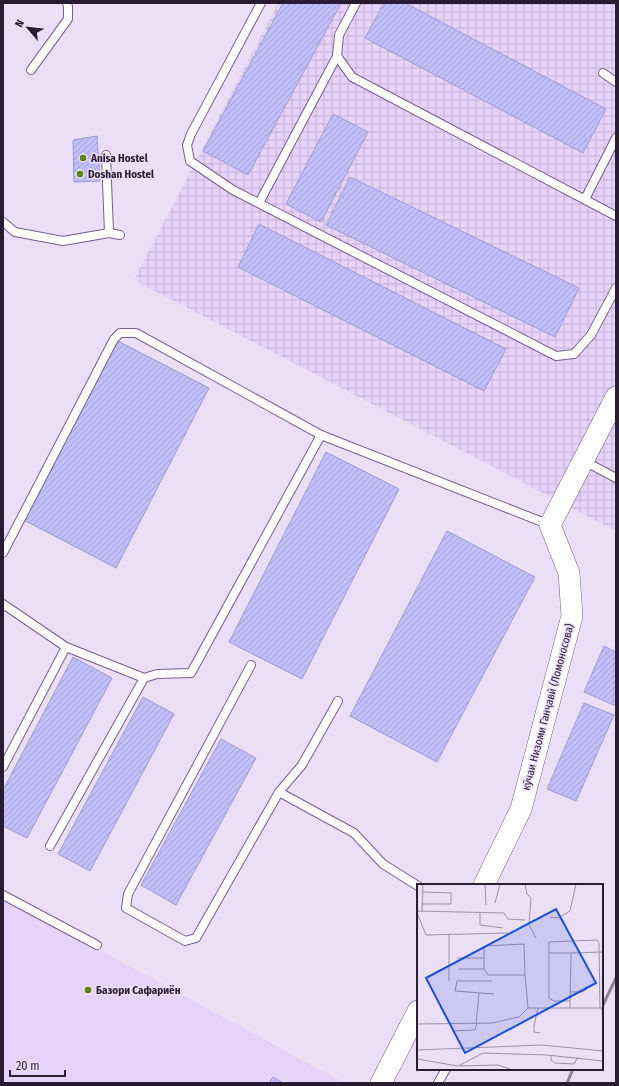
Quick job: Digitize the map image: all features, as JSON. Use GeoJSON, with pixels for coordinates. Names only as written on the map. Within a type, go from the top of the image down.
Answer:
{"type":"FeatureCollection","features":[{"type":"Feature","properties":{"kind":"street"},"geometry":{"type":"LineString","coordinates":[[550,525],[616,397]]}},
{"type":"Feature","properties":{"kind":"street","name":"кӯчаи Низоми Ганҷавӣ (Ломоносова)"},"geometry":{"type":"LineString","coordinates":[[484,884],[521,809],[572,616],[570,573],[550,525]]}},
{"type":"Feature","properties":{"kind":"street"},"geometry":{"type":"LineString","coordinates":[[381,1083],[417,1013]]}},
{"type":"Feature","properties":{"kind":"lane"},"geometry":{"type":"LineString","coordinates":[[31,70],[68,19],[67,3]]}},
{"type":"Feature","properties":{"kind":"lane"},"geometry":{"type":"LineString","coordinates":[[261,3],[191,134],[187,146],[190,161],[233,190],[556,356],[574,354],[592,335],[616,288]]}},
{"type":"Feature","properties":{"kind":"lane"},"geometry":{"type":"LineString","coordinates":[[259,203],[337,56],[339,35],[356,3]]}},
{"type":"Feature","properties":{"kind":"lane"},"geometry":{"type":"LineString","coordinates":[[337,56],[352,77],[616,216]]}},
{"type":"Feature","properties":{"kind":"lane"},"geometry":{"type":"LineString","coordinates":[[603,73],[616,82]]}},
{"type":"Feature","properties":{"kind":"lane"},"geometry":{"type":"LineString","coordinates":[[585,199],[616,138]]}},
{"type":"Feature","properties":{"kind":"lane"},"geometry":{"type":"LineString","coordinates":[[106,155],[109,232]]}},
{"type":"Feature","properties":{"kind":"lane"},"geometry":{"type":"LineString","coordinates":[[3,222],[15,232],[63,241],[109,232],[120,235]]}},
{"type":"Feature","properties":{"kind":"lane"},"geometry":{"type":"LineString","coordinates":[[3,554],[114,339],[120,333],[136,333],[321,435],[550,525]]}},
{"type":"Feature","properties":{"kind":"lane"},"geometry":{"type":"LineString","coordinates":[[3,604],[66,647],[144,678],[157,674],[191,673],[321,435]]}},
{"type":"Feature","properties":{"kind":"lane"},"geometry":{"type":"LineString","coordinates":[[583,461],[616,478]]}},
{"type":"Feature","properties":{"kind":"lane"},"geometry":{"type":"LineString","coordinates":[[3,767],[66,647]]}},
{"type":"Feature","properties":{"kind":"lane"},"geometry":{"type":"LineString","coordinates":[[251,665],[128,894],[126,908],[185,940],[196,938],[279,792],[302,765],[338,701]]}},
{"type":"Feature","properties":{"kind":"lane"},"geometry":{"type":"LineString","coordinates":[[50,846],[144,678]]}},
{"type":"Feature","properties":{"kind":"lane"},"geometry":{"type":"LineString","coordinates":[[279,792],[354,833],[383,864],[417,885]]}},
{"type":"Feature","properties":{"kind":"lane"},"geometry":{"type":"LineString","coordinates":[[3,895],[97,945]]}},
{"type":"Feature","properties":{"kind":"lane"},"geometry":{"type":"LineString","coordinates":[[438,1083],[445,1070]]}},
{"type":"Feature","properties":{"kind":"shaded area"},"geometry":{"type":"Polygon","coordinates":[[[278,3],[616,3],[616,531],[134,280],[278,3]]]}},
{"type":"Feature","properties":{"kind":"shaded area","name":"Базори Сафариён"},"geometry":{"type":"Polygon","coordinates":[[[3,897],[344,1083],[3,1083],[3,897]]]}},
{"type":"Feature","properties":{"kind":"building"},"geometry":{"type":"Polygon","coordinates":[[[283,3],[341,3],[248,175],[203,151],[283,3]]]}},
{"type":"Feature","properties":{"kind":"building"},"geometry":{"type":"Polygon","coordinates":[[[384,3],[405,3],[606,109],[583,153],[365,38],[384,3]]]}},
{"type":"Feature","properties":{"kind":"building"},"geometry":{"type":"Polygon","coordinates":[[[333,114],[368,132],[321,222],[286,204],[333,114]]]}},
{"type":"Feature","properties":{"kind":"building"},"geometry":{"type":"Polygon","coordinates":[[[97,136],[100,181],[74,182],[73,140],[97,136]]]}},
{"type":"Feature","properties":{"kind":"building"},"geometry":{"type":"Polygon","coordinates":[[[350,177],[579,288],[555,337],[326,225],[350,177]]]}},
{"type":"Feature","properties":{"kind":"building"},"geometry":{"type":"Polygon","coordinates":[[[259,224],[506,349],[484,391],[238,267],[259,224]]]}},
{"type":"Feature","properties":{"kind":"building"},"geometry":{"type":"Polygon","coordinates":[[[114,339],[209,388],[116,568],[22,519],[114,339]]]}},
{"type":"Feature","properties":{"kind":"building"},"geometry":{"type":"Polygon","coordinates":[[[326,452],[399,489],[302,679],[229,642],[326,452]]]}},
{"type":"Feature","properties":{"kind":"building"},"geometry":{"type":"Polygon","coordinates":[[[447,531],[535,577],[437,762],[350,716],[447,531]]]}},
{"type":"Feature","properties":{"kind":"building"},"geometry":{"type":"Polygon","coordinates":[[[604,646],[616,652],[616,706],[584,692],[604,646]]]}},
{"type":"Feature","properties":{"kind":"building"},"geometry":{"type":"Polygon","coordinates":[[[73,657],[112,678],[27,838],[3,826],[3,790],[73,657]]]}},
{"type":"Feature","properties":{"kind":"building"},"geometry":{"type":"Polygon","coordinates":[[[143,697],[174,714],[90,871],[58,854],[143,697]]]}},
{"type":"Feature","properties":{"kind":"building"},"geometry":{"type":"Polygon","coordinates":[[[584,703],[614,715],[576,801],[547,789],[584,703]]]}},
{"type":"Feature","properties":{"kind":"building"},"geometry":{"type":"Polygon","coordinates":[[[221,739],[256,758],[176,905],[141,885],[221,739]]]}},
{"type":"Feature","properties":{"kind":"building"},"geometry":{"type":"Polygon","coordinates":[[[273,1077],[283,1083],[269,1083],[273,1077]]]}},
{"type":"Feature","properties":{"kind":"railway"},"geometry":{"type":"LineString","coordinates":[[603,1005],[616,978]]}},
{"type":"Feature","properties":{"kind":"railway"},"geometry":{"type":"LineString","coordinates":[[567,1083],[573,1070]]}},
{"type":"Feature","properties":{"kind":"place","name":"Anisa Hostel"},"geometry":{"type":"Point","coordinates":[83,158]}},
{"type":"Feature","properties":{"kind":"place","name":"Doshan Hostel"},"geometry":{"type":"Point","coordinates":[80,174]}},
{"type":"Feature","properties":{"kind":"place","name":"Базори Сафариён"},"geometry":{"type":"Point","coordinates":[88,990]}}]}
